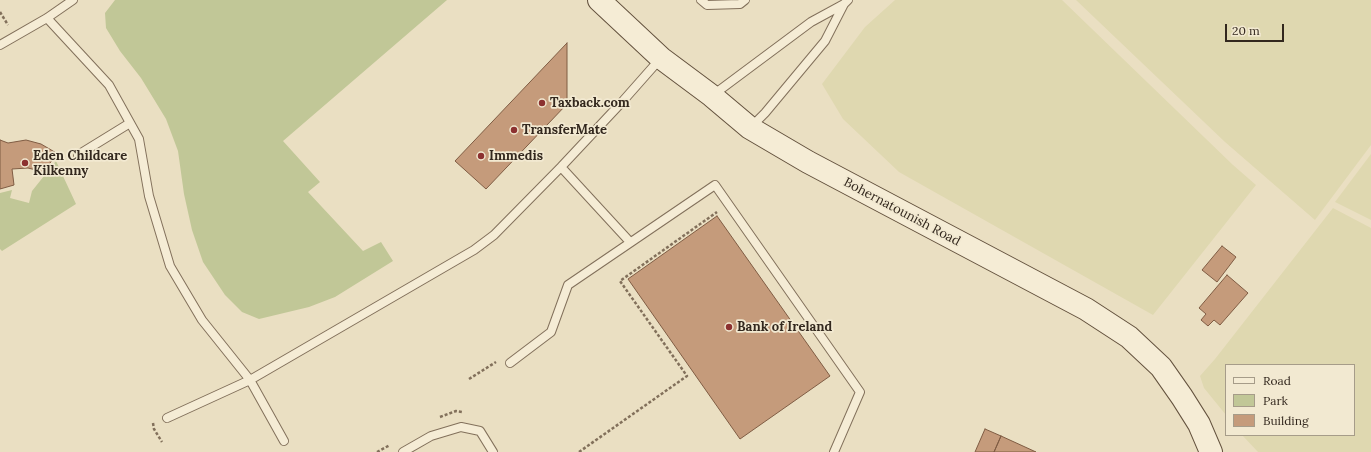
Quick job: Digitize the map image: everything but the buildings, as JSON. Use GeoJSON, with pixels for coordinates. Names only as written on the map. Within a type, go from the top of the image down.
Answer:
{"type":"FeatureCollection","features":[{"type":"Feature","properties":{"kind":"street","name":"Bohernatounish Road"},"geometry":{"type":"LineString","coordinates":[[599,0],[661,58],[712,96],[750,128],[808,162],[1086,309],[1129,337],[1161,367],[1199,424],[1211,452]]}},
{"type":"Feature","properties":{"kind":"street"},"geometry":{"type":"LineString","coordinates":[[1197,452],[1199,424]]}},
{"type":"Feature","properties":{"kind":"lane"},"geometry":{"type":"LineString","coordinates":[[0,45],[47,18],[73,0]]}},
{"type":"Feature","properties":{"kind":"lane"},"geometry":{"type":"LineString","coordinates":[[701,0],[707,5],[740,4],[745,0]]}},
{"type":"Feature","properties":{"kind":"lane"},"geometry":{"type":"LineString","coordinates":[[712,96],[811,22],[846,2]]}},
{"type":"Feature","properties":{"kind":"lane"},"geometry":{"type":"LineString","coordinates":[[750,128],[765,113],[825,41],[846,2]]}},
{"type":"Feature","properties":{"kind":"lane"},"geometry":{"type":"LineString","coordinates":[[47,18],[109,85],[139,139],[149,196],[170,266],[202,320],[250,380],[284,441]]}},
{"type":"Feature","properties":{"kind":"lane"},"geometry":{"type":"LineString","coordinates":[[167,418],[250,380],[474,250],[494,235],[561,167],[661,58]]}},
{"type":"Feature","properties":{"kind":"lane"},"geometry":{"type":"LineString","coordinates":[[78,156],[130,123]]}},
{"type":"Feature","properties":{"kind":"lane"},"geometry":{"type":"LineString","coordinates":[[561,167],[630,242]]}},
{"type":"Feature","properties":{"kind":"lane"},"geometry":{"type":"LineString","coordinates":[[510,363],[551,332],[568,285],[715,185],[860,392],[834,452]]}},
{"type":"Feature","properties":{"kind":"lane"},"geometry":{"type":"LineString","coordinates":[[403,452],[431,436],[461,427],[480,431],[493,452]]}},
{"type":"Feature","properties":{"kind":"path"},"geometry":{"type":"LineString","coordinates":[[579,452],[687,376],[620,280],[729,204]]}},
{"type":"Feature","properties":{"kind":"path"},"geometry":{"type":"LineString","coordinates":[[469,379],[488,368]]}},
{"type":"Feature","properties":{"kind":"shaded area"},"geometry":{"type":"Polygon","coordinates":[[[895,0],[1062,0],[1233,165],[1256,185],[1153,315],[899,172],[843,119],[822,84],[865,27],[895,0]]]}},
{"type":"Feature","properties":{"kind":"shaded area"},"geometry":{"type":"Polygon","coordinates":[[[1076,0],[1371,0],[1371,145],[1315,220],[1225,142],[1076,0]]]}},
{"type":"Feature","properties":{"kind":"shaded area"},"geometry":{"type":"Polygon","coordinates":[[[1371,154],[1371,220],[1335,202],[1371,154]]]}},
{"type":"Feature","properties":{"kind":"shaded area"},"geometry":{"type":"Polygon","coordinates":[[[1333,208],[1371,228],[1371,452],[1258,452],[1243,436],[1355,436],[1355,364],[1225,364],[1225,414],[1204,388],[1200,376],[1215,359],[1333,208]]]}},
{"type":"Feature","properties":{"kind":"green space"},"geometry":{"type":"Polygon","coordinates":[[[115,0],[447,0],[283,141],[320,182],[308,192],[363,251],[381,242],[393,261],[335,297],[309,307],[259,319],[242,312],[225,295],[203,262],[192,230],[184,194],[178,151],[166,119],[141,78],[120,51],[106,28],[105,13],[115,0]]]}},
{"type":"Feature","properties":{"kind":"green space"},"geometry":{"type":"Polygon","coordinates":[[[56,161],[76,204],[2,251],[0,249],[0,193],[12,190],[10,198],[29,203],[32,191],[56,161]]]}},
{"type":"Feature","properties":{"kind":"place","name":"Taxback.com"},"geometry":{"type":"Point","coordinates":[542,103]}},
{"type":"Feature","properties":{"kind":"place","name":"TransferMate"},"geometry":{"type":"Point","coordinates":[514,130]}},
{"type":"Feature","properties":{"kind":"place","name":"Immedis"},"geometry":{"type":"Point","coordinates":[481,156]}},
{"type":"Feature","properties":{"kind":"place","name":"Eden Childcare Kilkenny"},"geometry":{"type":"Point","coordinates":[25,163]}},
{"type":"Feature","properties":{"kind":"place","name":"Bank of Ireland"},"geometry":{"type":"Point","coordinates":[729,327]}}]}
